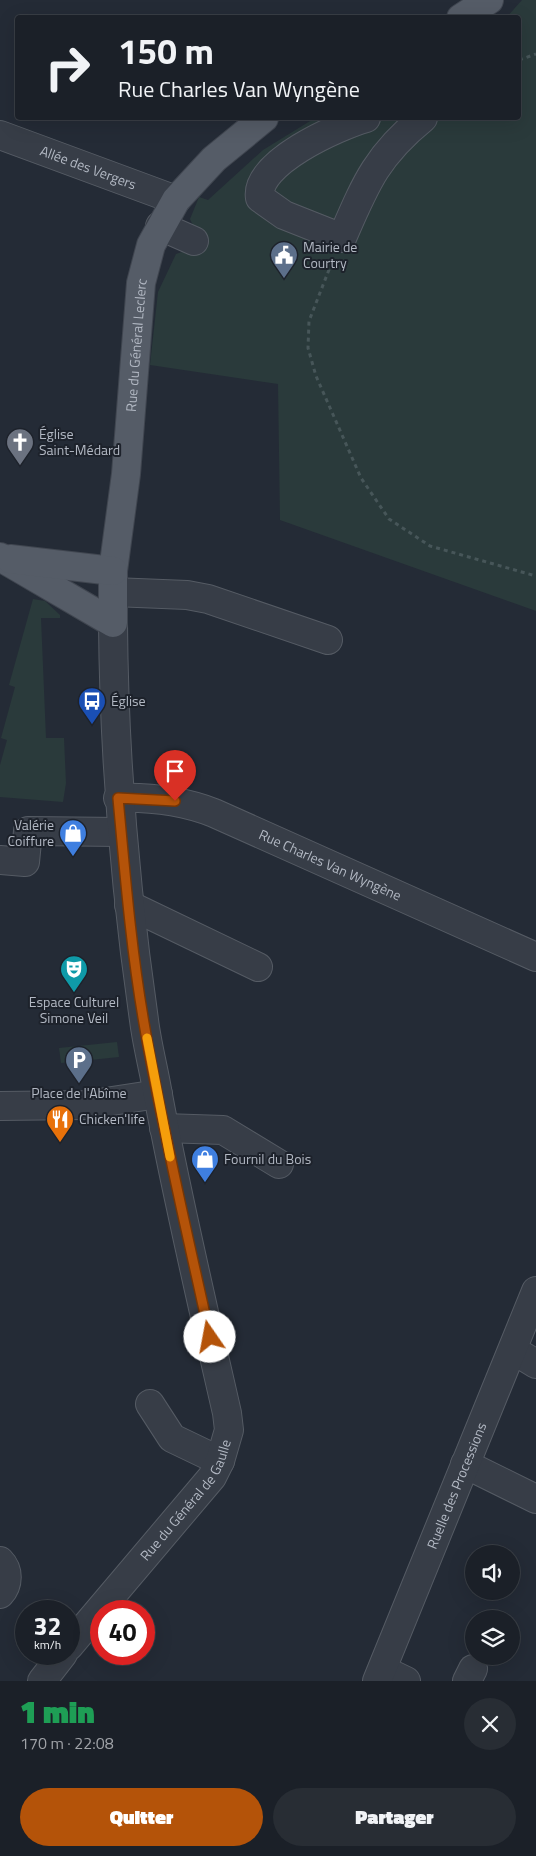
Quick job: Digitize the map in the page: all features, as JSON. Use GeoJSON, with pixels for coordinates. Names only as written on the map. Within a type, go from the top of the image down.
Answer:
{"type":"FeatureCollection","features":[{"type":"Feature","properties":{"kind":"main road","name":"Rue du Général Leclerc"},"geometry":{"type":"LineString","coordinates":[[113,623],[113,582],[126,474],[141,283],[151,246],[160,226],[176,200],[214,159],[262,120]]}},
{"type":"Feature","properties":{"kind":"main road"},"geometry":{"type":"LineString","coordinates":[[1,558],[113,582]]}},
{"type":"Feature","properties":{"kind":"main road"},"geometry":{"type":"LineString","coordinates":[[1,558],[113,623]]}},
{"type":"Feature","properties":{"kind":"street"},"geometry":{"type":"LineString","coordinates":[[360,120],[335,129],[306,145],[269,172],[258,188],[260,198],[274,210],[342,238],[376,164],[403,134],[420,120]]}},
{"type":"Feature","properties":{"kind":"street","name":"Allée des Vergers"},"geometry":{"type":"LineString","coordinates":[[0,136],[176,200]]}},
{"type":"Feature","properties":{"kind":"street"},"geometry":{"type":"LineString","coordinates":[[160,226],[194,241]]}},
{"type":"Feature","properties":{"kind":"street"},"geometry":{"type":"LineString","coordinates":[[113,582],[208,599],[328,640]]}},
{"type":"Feature","properties":{"kind":"street","name":"Rue du Général Leclerc"},"geometry":{"type":"LineString","coordinates":[[113,623],[114,721],[118,798]]}},
{"type":"Feature","properties":{"kind":"street","name":"Rue Charles Van Wyngène"},"geometry":{"type":"LineString","coordinates":[[118,798],[133,797],[186,802],[536,958]]}},
{"type":"Feature","properties":{"kind":"street","name":"Rue du Général de Gaulle"},"geometry":{"type":"LineString","coordinates":[[80,1632],[126,1576],[203,1490],[220,1461],[229,1430],[227,1413],[164,1128],[144,1022],[118,798]]}},
{"type":"Feature","properties":{"kind":"street"},"geometry":{"type":"LineString","coordinates":[[0,860],[25,862],[28,831],[121,832]]}},
{"type":"Feature","properties":{"kind":"street"},"geometry":{"type":"LineString","coordinates":[[129,905],[258,967]]}},
{"type":"Feature","properties":{"kind":"street"},"geometry":{"type":"LineString","coordinates":[[0,1106],[86,1105],[158,1094]]}},
{"type":"Feature","properties":{"kind":"street"},"geometry":{"type":"LineString","coordinates":[[164,1128],[223,1130],[279,1164]]}},
{"type":"Feature","properties":{"kind":"street","name":"Ruelle des Processions"},"geometry":{"type":"LineString","coordinates":[[388,1677],[465,1464],[536,1291]]}},
{"type":"Feature","properties":{"kind":"street"},"geometry":{"type":"LineString","coordinates":[[512,1350],[536,1364]]}},
{"type":"Feature","properties":{"kind":"street"},"geometry":{"type":"LineString","coordinates":[[150,1404],[172,1438],[220,1461]]}},
{"type":"Feature","properties":{"kind":"street"},"geometry":{"type":"LineString","coordinates":[[465,1464],[536,1499]]}},
{"type":"Feature","properties":{"kind":"street"},"geometry":{"type":"LineString","coordinates":[[0,1561],[7,1573],[7,1582],[0,1594]]}},
{"type":"Feature","properties":{"kind":"street"},"geometry":{"type":"LineString","coordinates":[[42,1681],[54,1665]]}},
{"type":"Feature","properties":{"kind":"path"},"geometry":{"type":"LineString","coordinates":[[521,59],[536,54]]}},
{"type":"Feature","properties":{"kind":"path"},"geometry":{"type":"LineString","coordinates":[[342,238],[309,321],[308,348],[316,376],[361,478],[389,519],[430,546],[536,576]]}},
{"type":"Feature","properties":{"kind":"shaded area"},"geometry":{"type":"Polygon","coordinates":[[[522,0],[536,0],[536,611],[280,520],[278,384],[150,365],[158,292],[176,254],[188,250],[197,234],[190,219],[199,197],[208,200],[263,150],[312,120],[521,120],[521,15],[509,15],[522,0]]]}},
{"type":"Feature","properties":{"kind":"shaded area"},"geometry":{"type":"Polygon","coordinates":[[[33,599],[45,601],[60,615],[60,618],[41,618],[46,738],[64,738],[66,783],[63,802],[0,797],[0,765],[7,740],[1,738],[15,687],[9,685],[33,599]]]}},
{"type":"Feature","properties":{"kind":"shaded area"},"geometry":{"type":"Polygon","coordinates":[[[117,1042],[119,1057],[61,1063],[59,1048],[117,1042]]]}},
{"type":"Feature","properties":{"kind":"slow traffic"},"geometry":{"type":"LineString","coordinates":[[147,1038],[170,1157]]}},
{"type":"Feature","properties":{"kind":"place","name":"Mairie de Courtry"},"geometry":{"type":"Point","coordinates":[284,279]}},
{"type":"Feature","properties":{"kind":"place","name":"Église Saint-Médard"},"geometry":{"type":"Point","coordinates":[20,466]}},
{"type":"Feature","properties":{"kind":"place","name":"Église"},"geometry":{"type":"Point","coordinates":[92,725]}},
{"type":"Feature","properties":{"kind":"place","name":"Valérie Coiffure"},"geometry":{"type":"Point","coordinates":[73,857]}},
{"type":"Feature","properties":{"kind":"place","name":"Espace Culturel Simone Veil"},"geometry":{"type":"Point","coordinates":[74,993]}},
{"type":"Feature","properties":{"kind":"place","name":"Place de l'Abîme"},"geometry":{"type":"Point","coordinates":[79,1084]}},
{"type":"Feature","properties":{"kind":"place","name":"Chicken'life"},"geometry":{"type":"Point","coordinates":[60,1143]}},
{"type":"Feature","properties":{"kind":"place","name":"Fournil du Bois"},"geometry":{"type":"Point","coordinates":[205,1183]}},
{"type":"Feature","properties":{"kind":"route"},"geometry":{"type":"LineString","coordinates":[[175,801],[133,797],[118,798],[125,876],[144,1022],[174,1177],[210,1337]]}}]}
